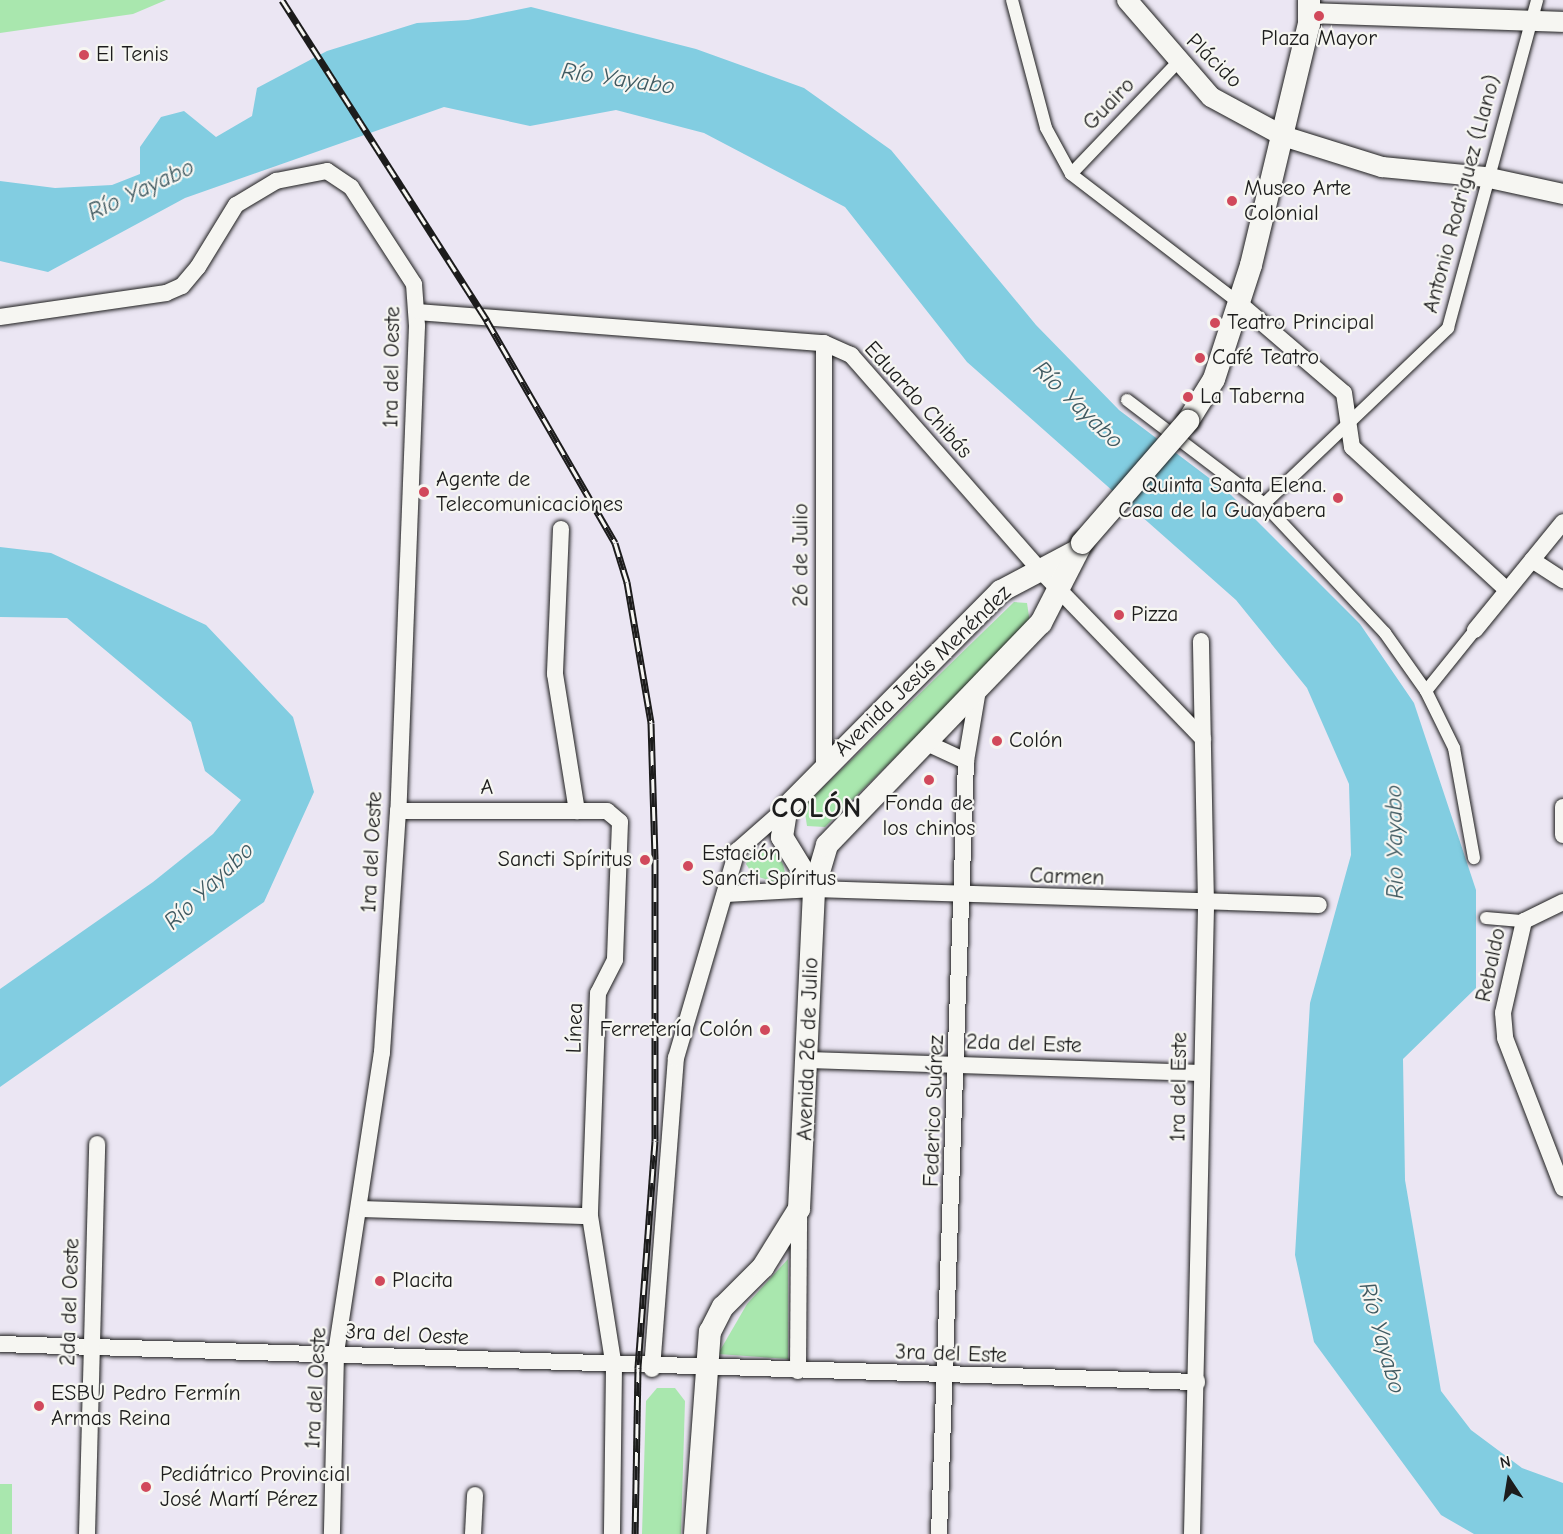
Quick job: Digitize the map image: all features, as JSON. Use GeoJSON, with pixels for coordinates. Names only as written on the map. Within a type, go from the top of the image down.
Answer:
{"type":"FeatureCollection","features":[{"type":"Feature","properties":{"kind":"main road"},"geometry":{"type":"LineString","coordinates":[[1077,548],[1188,421],[1214,379],[1239,303],[1283,136],[1310,7]]}},
{"type":"Feature","properties":{"kind":"main road","name":"Avenida Jesús Menéndez"},"geometry":{"type":"LineString","coordinates":[[787,807],[824,767],[1001,591],[1077,548]]}},
{"type":"Feature","properties":{"kind":"main road","name":"Avenida Jesús Menéndez"},"geometry":{"type":"LineString","coordinates":[[826,845],[1041,623],[1077,548]]}},
{"type":"Feature","properties":{"kind":"main road"},"geometry":{"type":"LineString","coordinates":[[1001,591],[1038,591],[1045,602],[1041,623]]}},
{"type":"Feature","properties":{"kind":"main road"},"geometry":{"type":"LineString","coordinates":[[787,807],[780,826],[792,849],[826,845]]}},
{"type":"Feature","properties":{"kind":"main road","name":"Avenida 26 de Julio"},"geometry":{"type":"LineString","coordinates":[[695,1534],[703,1369],[710,1332],[723,1307],[763,1267],[799,1209],[809,1060],[813,889],[826,845]]}},
{"type":"Feature","properties":{"kind":"main road","name":"Avenida 26 de Julio"},"geometry":{"type":"LineString","coordinates":[[792,849],[813,889]]}},
{"type":"Feature","properties":{"kind":"street"},"geometry":{"type":"LineString","coordinates":[[1012,0],[1046,128],[1071,174],[1239,303],[1344,393],[1346,424],[1352,447],[1507,590]]}},
{"type":"Feature","properties":{"kind":"street","name":"Plácido"},"geometry":{"type":"LineString","coordinates":[[1127,0],[1178,63],[1235,114],[1283,136],[1382,167],[1485,177],[1563,194]]}},
{"type":"Feature","properties":{"kind":"street","name":"Antonio Rodriguez (Llano)"},"geometry":{"type":"LineString","coordinates":[[1264,504],[1448,328],[1485,177],[1533,22],[1537,0]]}},
{"type":"Feature","properties":{"kind":"street"},"geometry":{"type":"LineString","coordinates":[[1310,7],[1563,22]]}},
{"type":"Feature","properties":{"kind":"street","name":"Guairo"},"geometry":{"type":"LineString","coordinates":[[1071,174],[1178,63]]}},
{"type":"Feature","properties":{"kind":"street","name":"1ra del Oeste"},"geometry":{"type":"LineString","coordinates":[[0,317],[91,308],[166,293],[182,286],[198,267],[236,205],[276,181],[327,171],[351,187],[414,284],[417,312],[398,811],[382,1052],[361,1209],[336,1354],[332,1534]]}},
{"type":"Feature","properties":{"kind":"street","name":"Eduardo Chibás"},"geometry":{"type":"LineString","coordinates":[[417,312],[824,343],[851,355],[1039,569],[1059,586],[1203,739]]}},
{"type":"Feature","properties":{"kind":"street","name":"26 de Julio"},"geometry":{"type":"LineString","coordinates":[[824,343],[824,767]]}},
{"type":"Feature","properties":{"kind":"street"},"geometry":{"type":"LineString","coordinates":[[1127,400],[1264,504],[1385,633],[1426,691],[1454,748],[1474,858]]}},
{"type":"Feature","properties":{"kind":"street"},"geometry":{"type":"LineString","coordinates":[[1426,691],[1563,522]]}},
{"type":"Feature","properties":{"kind":"street"},"geometry":{"type":"LineString","coordinates":[[561,529],[555,675],[577,811]]}},
{"type":"Feature","properties":{"kind":"street"},"geometry":{"type":"LineString","coordinates":[[1533,560],[1563,580]]}},
{"type":"Feature","properties":{"kind":"street","name":"1ra del Este"},"geometry":{"type":"LineString","coordinates":[[1192,1534],[1206,905],[1201,641]]}},
{"type":"Feature","properties":{"kind":"street","name":"Federico Suárez"},"geometry":{"type":"LineString","coordinates":[[939,1534],[958,1064],[966,761],[978,690]]}},
{"type":"Feature","properties":{"kind":"street"},"geometry":{"type":"LineString","coordinates":[[927,743],[966,761]]}},
{"type":"Feature","properties":{"kind":"street","name":"Avenida Jesús Menéndez"},"geometry":{"type":"LineString","coordinates":[[726,894],[737,851],[787,807]]}},
{"type":"Feature","properties":{"kind":"street"},"geometry":{"type":"LineString","coordinates":[[1563,807],[1563,835]]}},
{"type":"Feature","properties":{"kind":"street","name":"A"},"geometry":{"type":"LineString","coordinates":[[398,811],[577,811]]}},
{"type":"Feature","properties":{"kind":"street","name":"Línea"},"geometry":{"type":"LineString","coordinates":[[577,811],[608,811],[620,822],[615,960],[598,993],[590,1216],[614,1367],[612,1534]]}},
{"type":"Feature","properties":{"kind":"street"},"geometry":{"type":"LineString","coordinates":[[652,1369],[676,1058],[726,894],[813,889]]}},
{"type":"Feature","properties":{"kind":"street","name":"Carmen"},"geometry":{"type":"LineString","coordinates":[[813,889],[1206,905],[1319,905]]}},
{"type":"Feature","properties":{"kind":"street"},"geometry":{"type":"LineString","coordinates":[[1486,918],[1524,921],[1563,902]]}},
{"type":"Feature","properties":{"kind":"street","name":"Rebaldo"},"geometry":{"type":"LineString","coordinates":[[1524,921],[1503,1013],[1505,1038],[1563,1188]]}},
{"type":"Feature","properties":{"kind":"street","name":"2da del Este"},"geometry":{"type":"LineString","coordinates":[[809,1060],[1202,1073]]}},
{"type":"Feature","properties":{"kind":"street","name":"2da del Oeste"},"geometry":{"type":"LineString","coordinates":[[87,1534],[97,1144]]}},
{"type":"Feature","properties":{"kind":"street"},"geometry":{"type":"LineString","coordinates":[[361,1209],[590,1216]]}},
{"type":"Feature","properties":{"kind":"street","name":"Avenida 26 de Julio"},"geometry":{"type":"LineString","coordinates":[[798,1371],[799,1209]]}},
{"type":"Feature","properties":{"kind":"street","name":"3ra del Oeste"},"geometry":{"type":"LineString","coordinates":[[0,1344],[92,1345],[652,1369],[703,1369]]}},
{"type":"Feature","properties":{"kind":"street","name":"3ra del Este"},"geometry":{"type":"LineString","coordinates":[[703,1369],[1197,1382]]}},
{"type":"Feature","properties":{"kind":"street"},"geometry":{"type":"LineString","coordinates":[[473,1534],[475,1495]]}},
{"type":"Feature","properties":{"kind":"green space"},"geometry":{"type":"Polygon","coordinates":[[[0,0],[166,0],[133,14],[0,33],[0,0]]]}},
{"type":"Feature","properties":{"kind":"green space"},"geometry":{"type":"Polygon","coordinates":[[[1014,602],[1027,603],[1030,623],[825,827],[807,826],[804,806],[1014,602]]]}},
{"type":"Feature","properties":{"kind":"green space"},"geometry":{"type":"Polygon","coordinates":[[[764,848],[775,851],[783,864],[786,877],[780,884],[753,875],[746,864],[753,850],[764,848]]]}},
{"type":"Feature","properties":{"kind":"green space"},"geometry":{"type":"Polygon","coordinates":[[[788,1259],[788,1359],[718,1354],[747,1304],[788,1259]]]}},
{"type":"Feature","properties":{"kind":"green space"},"geometry":{"type":"Polygon","coordinates":[[[657,1388],[675,1388],[685,1401],[681,1534],[642,1534],[646,1401],[657,1388]]]}},
{"type":"Feature","properties":{"kind":"green space"},"geometry":{"type":"Polygon","coordinates":[[[0,1484],[12,1484],[12,1534],[0,1534],[0,1484]]]}},
{"type":"Feature","properties":{"kind":"water","name":"Río Yayabo"},"geometry":{"type":"Polygon","coordinates":[[[531,7],[696,49],[804,88],[891,150],[1036,325],[1119,410],[1229,493],[1360,624],[1414,703],[1476,890],[1476,988],[1403,1059],[1405,1180],[1441,1391],[1471,1430],[1522,1468],[1563,1483],[1563,1534],[1474,1534],[1441,1515],[1314,1342],[1295,1255],[1310,1003],[1351,855],[1349,784],[1307,688],[1236,600],[967,362],[845,207],[704,133],[616,110],[530,126],[444,107],[185,198],[48,272],[0,261],[0,181],[55,188],[112,185],[140,174],[140,147],[161,117],[184,111],[216,137],[252,116],[257,88],[327,51],[417,23],[468,20],[531,7]]]}},
{"type":"Feature","properties":{"kind":"water","name":"Río Yayabo"},"geometry":{"type":"Polygon","coordinates":[[[0,547],[51,553],[206,625],[293,717],[314,792],[264,902],[0,1087],[0,989],[153,882],[213,834],[241,800],[205,771],[191,722],[67,618],[0,617],[0,547]]]}},
{"type":"Feature","properties":{"kind":"railway"},"geometry":{"type":"LineString","coordinates":[[282,0],[487,321],[615,543],[627,582],[651,723],[655,859],[655,1141],[638,1368],[635,1534]]}},
{"type":"Feature","properties":{"kind":"place","name":"Plaza Mayor"},"geometry":{"type":"Point","coordinates":[1319,16]}},
{"type":"Feature","properties":{"kind":"place","name":"El Tenis"},"geometry":{"type":"Point","coordinates":[84,55]}},
{"type":"Feature","properties":{"kind":"place","name":"Museo Arte Colonial"},"geometry":{"type":"Point","coordinates":[1232,201]}},
{"type":"Feature","properties":{"kind":"place","name":"Teatro Principal"},"geometry":{"type":"Point","coordinates":[1215,323]}},
{"type":"Feature","properties":{"kind":"place","name":"Café Teatro"},"geometry":{"type":"Point","coordinates":[1200,358]}},
{"type":"Feature","properties":{"kind":"place","name":"La Taberna"},"geometry":{"type":"Point","coordinates":[1188,397]}},
{"type":"Feature","properties":{"kind":"place","name":"Agente de Telecomunicaciones"},"geometry":{"type":"Point","coordinates":[424,492]}},
{"type":"Feature","properties":{"kind":"place","name":"Quinta Santa Elena. Casa de la Guayabera"},"geometry":{"type":"Point","coordinates":[1338,498]}},
{"type":"Feature","properties":{"kind":"place","name":"Pizza"},"geometry":{"type":"Point","coordinates":[1119,615]}},
{"type":"Feature","properties":{"kind":"place","name":"Colón"},"geometry":{"type":"Point","coordinates":[997,741]}},
{"type":"Feature","properties":{"kind":"place","name":"Fonda de los chinos"},"geometry":{"type":"Point","coordinates":[929,780]}},
{"type":"Feature","properties":{"kind":"place","name":"Sancti Spíritus"},"geometry":{"type":"Point","coordinates":[645,860]}},
{"type":"Feature","properties":{"kind":"place","name":"Estación Sancti Spíritus"},"geometry":{"type":"Point","coordinates":[688,866]}},
{"type":"Feature","properties":{"kind":"place","name":"Ferretería Colón"},"geometry":{"type":"Point","coordinates":[765,1030]}},
{"type":"Feature","properties":{"kind":"place","name":"Placita"},"geometry":{"type":"Point","coordinates":[380,1281]}},
{"type":"Feature","properties":{"kind":"place","name":"ESBU Pedro Fermín Armas Reina"},"geometry":{"type":"Point","coordinates":[39,1406]}},
{"type":"Feature","properties":{"kind":"place","name":"Pediátrico Provincial José Martí Pérez"},"geometry":{"type":"Point","coordinates":[146,1487]}},
{"type":"Feature","properties":{"kind":"district","name":"COLÓN"},"geometry":{"type":"Point","coordinates":[817,808]}}]}
